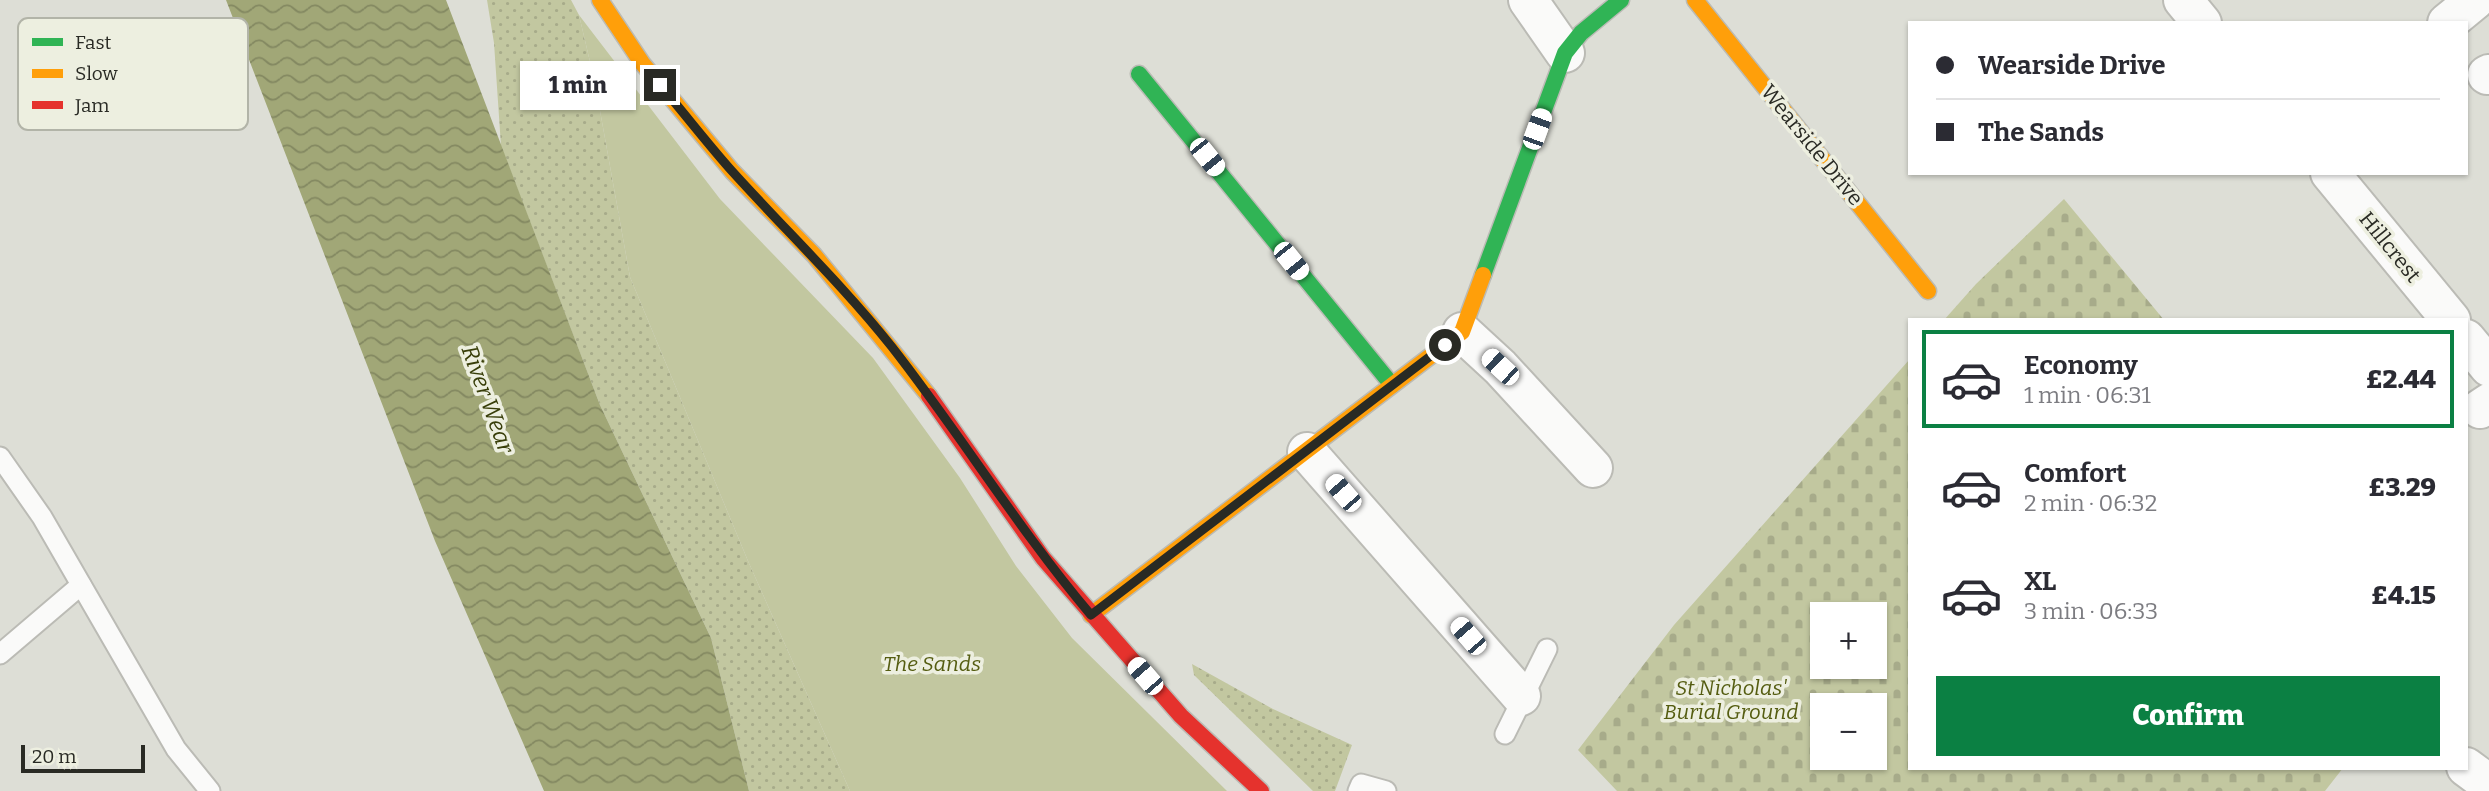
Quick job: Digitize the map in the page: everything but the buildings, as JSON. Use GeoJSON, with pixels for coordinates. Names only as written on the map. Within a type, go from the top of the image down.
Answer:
{"type":"FeatureCollection","features":[{"type":"Feature","properties":{"kind":"street"},"geometry":{"type":"LineString","coordinates":[[600,0],[642,63],[732,171],[814,255],[891,346],[972,454],[1043,558],[1181,716],[1261,791]]}},
{"type":"Feature","properties":{"kind":"street"},"geometry":{"type":"LineString","coordinates":[[1528,0],[1565,53]]}},
{"type":"Feature","properties":{"kind":"street"},"geometry":{"type":"LineString","coordinates":[[1091,615],[1462,332],[1565,53],[1581,33],[1621,0]]}},
{"type":"Feature","properties":{"kind":"street","name":"Wearside Drive"},"geometry":{"type":"LineString","coordinates":[[1695,0],[1928,291]]}},
{"type":"Feature","properties":{"kind":"street"},"geometry":{"type":"LineString","coordinates":[[2183,0],[2200,21]]}},
{"type":"Feature","properties":{"kind":"street"},"geometry":{"type":"LineString","coordinates":[[1139,74],[1392,385]]}},
{"type":"Feature","properties":{"kind":"street","name":"Hillcrest"},"geometry":{"type":"LineString","coordinates":[[2332,175],[2449,318]]}},
{"type":"Feature","properties":{"kind":"street"},"geometry":{"type":"LineString","coordinates":[[1462,332],[1500,367],[1593,468]]}},
{"type":"Feature","properties":{"kind":"street"},"geometry":{"type":"LineString","coordinates":[[2468,341],[2489,367]]}},
{"type":"Feature","properties":{"kind":"street"},"geometry":{"type":"LineString","coordinates":[[1307,452],[1521,696]]}},
{"type":"Feature","properties":{"kind":"street"},"geometry":{"type":"LineString","coordinates":[[2468,768],[2489,784]]}},
{"type":"Feature","properties":{"kind":"lane"},"geometry":{"type":"LineString","coordinates":[[0,457],[42,517],[176,749],[210,791]]}},
{"type":"Feature","properties":{"kind":"lane"},"geometry":{"type":"LineString","coordinates":[[0,654],[81,585]]}},
{"type":"Feature","properties":{"kind":"lane"},"geometry":{"type":"LineString","coordinates":[[1505,734],[1521,696],[1547,649]]}},
{"type":"Feature","properties":{"kind":"lane"},"geometry":{"type":"LineString","coordinates":[[1358,791],[1361,785],[1387,791]]}},
{"type":"Feature","properties":{"kind":"green space"},"geometry":{"type":"Polygon","coordinates":[[[487,0],[571,0],[579,15],[595,83],[630,277],[748,561],[850,791],[749,791],[711,638],[600,405],[501,146],[494,43],[487,0]]]}},
{"type":"Feature","properties":{"kind":"green space","name":"The Sands"},"geometry":{"type":"Polygon","coordinates":[[[579,15],[720,199],[873,358],[960,478],[1016,566],[1072,638],[1227,791],[850,791],[748,561],[630,277],[595,83],[579,15]]]}},
{"type":"Feature","properties":{"kind":"green space"},"geometry":{"type":"Polygon","coordinates":[[[2064,199],[2162,318],[1946,318],[1976,284],[2064,199]]]}},
{"type":"Feature","properties":{"kind":"green space","name":"St Nicholas' Burial Ground"},"geometry":{"type":"Polygon","coordinates":[[[1908,361],[1908,770],[2341,770],[2325,791],[1617,791],[1578,750],[1674,625],[1908,361]]]}},
{"type":"Feature","properties":{"kind":"green space"},"geometry":{"type":"Polygon","coordinates":[[[1192,664],[1273,709],[1352,745],[1335,791],[1313,791],[1194,675],[1192,664]]]}},
{"type":"Feature","properties":{"kind":"water","name":"River Wear"},"geometry":{"type":"Polygon","coordinates":[[[226,0],[446,0],[600,405],[711,638],[749,791],[544,791],[435,541],[248,57],[248,18],[233,18],[226,0]]]}},
{"type":"Feature","properties":{"kind":"traffic: fast"},"geometry":{"type":"LineString","coordinates":[[1483,275],[1565,53],[1581,33],[1621,0]]}},
{"type":"Feature","properties":{"kind":"traffic: fast"},"geometry":{"type":"LineString","coordinates":[[1139,74],[1392,385]]}},
{"type":"Feature","properties":{"kind":"traffic: slow"},"geometry":{"type":"LineString","coordinates":[[600,0],[642,63],[732,171],[814,255],[929,396]]}},
{"type":"Feature","properties":{"kind":"traffic: slow"},"geometry":{"type":"LineString","coordinates":[[1695,0],[1928,291]]}},
{"type":"Feature","properties":{"kind":"traffic: slow"},"geometry":{"type":"LineString","coordinates":[[1091,615],[1462,332],[1483,275]]}},
{"type":"Feature","properties":{"kind":"traffic: jam"},"geometry":{"type":"LineString","coordinates":[[929,396],[1043,558],[1181,716],[1261,791]]}},
{"type":"Feature","properties":{"kind":"route"},"geometry":{"type":"LineString","coordinates":[[660,85],[732,171],[814,255],[891,346],[972,454],[1043,558],[1091,615],[1445,345]]}}]}
